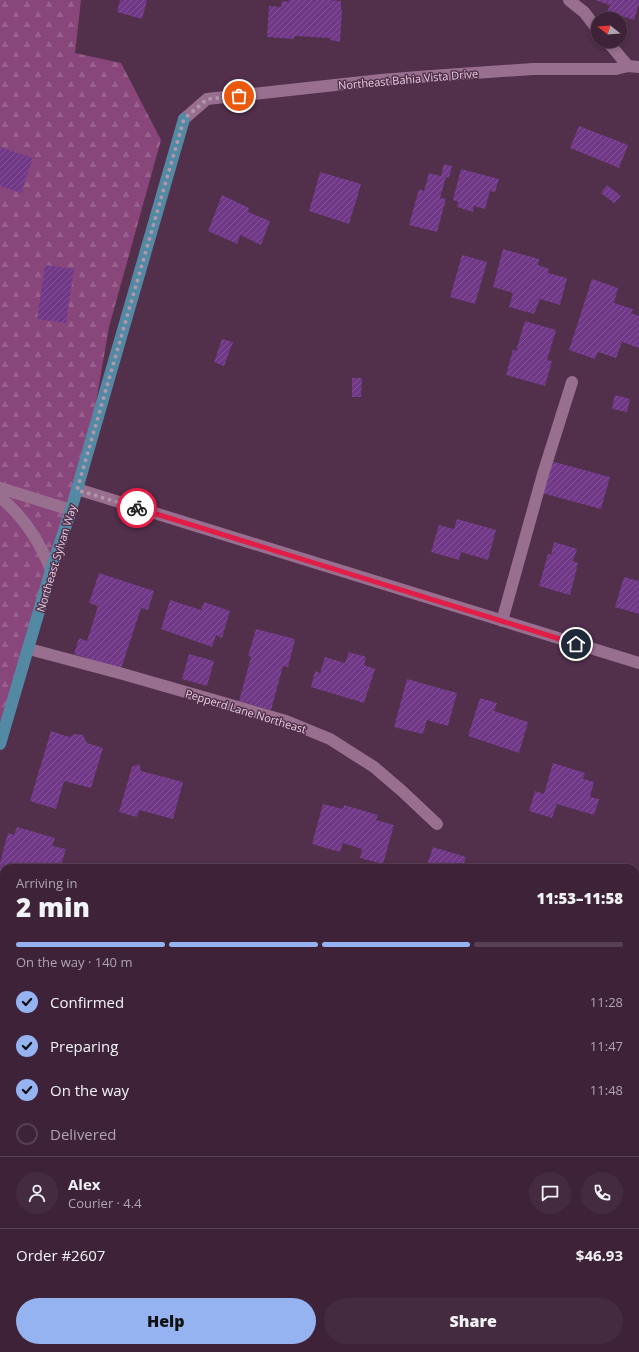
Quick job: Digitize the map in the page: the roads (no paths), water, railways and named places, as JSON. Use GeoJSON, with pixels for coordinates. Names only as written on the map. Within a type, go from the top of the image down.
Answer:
{"type":"FeatureCollection","features":[{"type":"Feature","properties":{"kind":"main road","name":"Northeast Sylvan Way"},"geometry":{"type":"LineString","coordinates":[[0,744],[51,570],[77,490],[184,119]]}},
{"type":"Feature","properties":{"kind":"street"},"geometry":{"type":"LineString","coordinates":[[569,0],[584,12],[591,21]]}},
{"type":"Feature","properties":{"kind":"street"},"geometry":{"type":"LineString","coordinates":[[614,48],[633,67]]}},
{"type":"Feature","properties":{"kind":"street","name":"Northeast Bahia Vista Drive"},"geometry":{"type":"LineString","coordinates":[[184,119],[207,99],[380,80],[533,69],[633,67]]}},
{"type":"Feature","properties":{"kind":"street"},"geometry":{"type":"LineString","coordinates":[[502,621],[543,474],[572,382]]}},
{"type":"Feature","properties":{"kind":"street"},"geometry":{"type":"LineString","coordinates":[[0,488],[71,510]]}},
{"type":"Feature","properties":{"kind":"street"},"geometry":{"type":"LineString","coordinates":[[77,490],[639,663]]}},
{"type":"Feature","properties":{"kind":"street"},"geometry":{"type":"LineString","coordinates":[[0,497],[17,512],[28,526],[45,554],[51,570]]}},
{"type":"Feature","properties":{"kind":"street","name":"Pepperd Lane Northeast"},"geometry":{"type":"LineString","coordinates":[[29,649],[286,721],[330,739],[374,767],[402,790],[437,824]]}}]}
